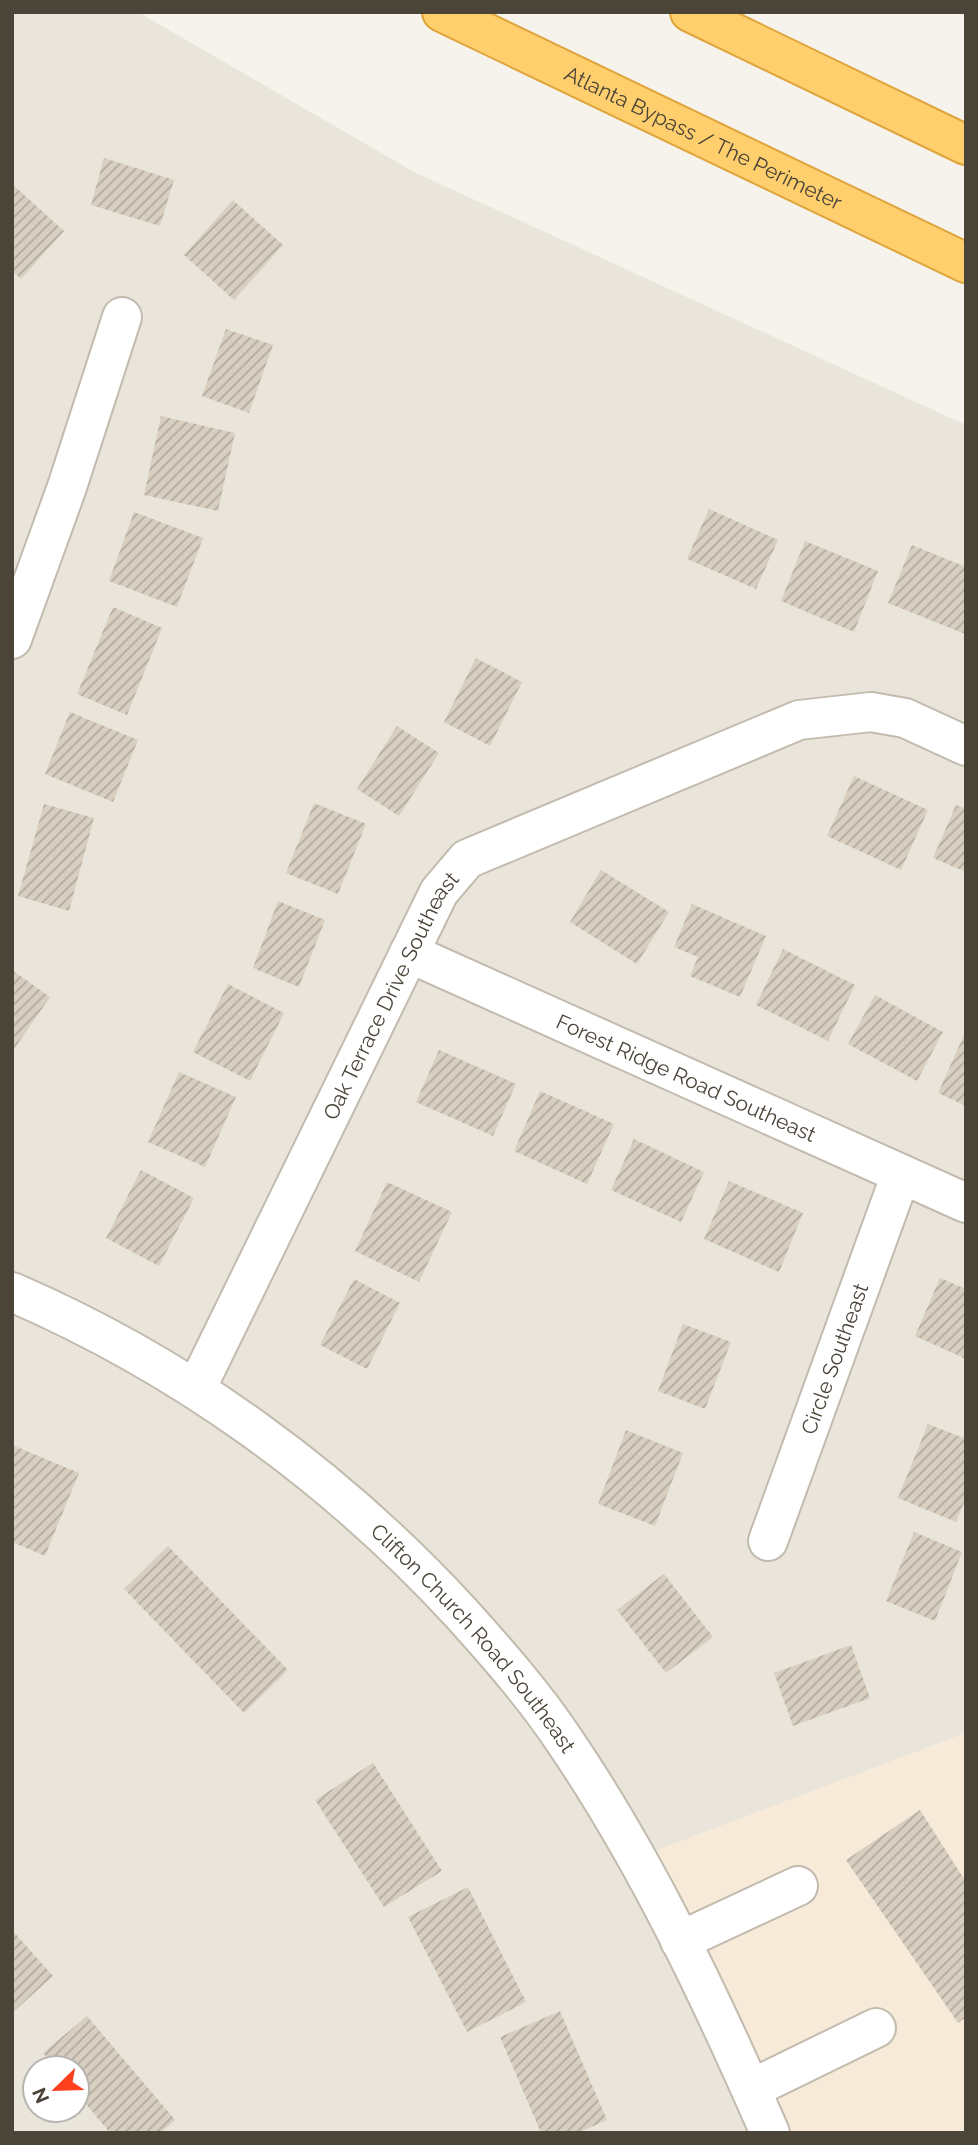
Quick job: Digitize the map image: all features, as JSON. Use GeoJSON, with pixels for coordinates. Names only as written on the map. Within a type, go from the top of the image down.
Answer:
{"type":"FeatureCollection","features":[{"type":"Feature","properties":{"kind":"highway","name":"Atlanta Bypass / The Perimeter"},"geometry":{"type":"LineString","coordinates":[[442,12],[966,263]]}},
{"type":"Feature","properties":{"kind":"highway"},"geometry":{"type":"LineString","coordinates":[[690,12],[966,145]]}},
{"type":"Feature","properties":{"kind":"street"},"geometry":{"type":"LineString","coordinates":[[12,639],[67,487],[122,317]]}},
{"type":"Feature","properties":{"kind":"street","name":"Oak Terrace Drive Southeast"},"geometry":{"type":"LineString","coordinates":[[196,1389],[439,892],[467,859],[799,720],[871,712],[905,718],[966,746]]}},
{"type":"Feature","properties":{"kind":"street","name":"Forest Ridge Road Southeast"},"geometry":{"type":"LineString","coordinates":[[409,953],[966,1203]]}},
{"type":"Feature","properties":{"kind":"street","name":"Circle Southeast"},"geometry":{"type":"LineString","coordinates":[[768,1541],[901,1174]]}},
{"type":"Feature","properties":{"kind":"street","name":"Clifton Church Road Southeast"},"geometry":{"type":"LineString","coordinates":[[12,1292],[62,1314],[160,1366],[252,1427],[341,1496],[421,1569],[495,1651],[563,1738],[622,1831],[719,2016],[770,2133]]}},
{"type":"Feature","properties":{"kind":"street"},"geometry":{"type":"LineString","coordinates":[[680,1941],[798,1886]]}},
{"type":"Feature","properties":{"kind":"street"},"geometry":{"type":"LineString","coordinates":[[751,2090],[876,2028]]}},
{"type":"Feature","properties":{"kind":"shaded area"},"geometry":{"type":"Polygon","coordinates":[[[12,12],[138,12],[414,172],[966,425],[966,1733],[637,1858],[758,2133],[12,2133],[12,12]]]}},
{"type":"Feature","properties":{"kind":"shaded area"},"geometry":{"type":"Polygon","coordinates":[[[966,1733],[966,2133],[758,2133],[636,1858],[966,1733]]]}},
{"type":"Feature","properties":{"kind":"building"},"geometry":{"type":"Polygon","coordinates":[[[104,158],[174,180],[160,226],[91,205],[104,158]]]}},
{"type":"Feature","properties":{"kind":"building"},"geometry":{"type":"Polygon","coordinates":[[[12,184],[64,231],[21,279],[12,271],[12,184]]]}},
{"type":"Feature","properties":{"kind":"building"},"geometry":{"type":"Polygon","coordinates":[[[233,200],[283,245],[234,300],[184,255],[233,200]]]}},
{"type":"Feature","properties":{"kind":"building"},"geometry":{"type":"Polygon","coordinates":[[[226,329],[273,345],[249,413],[202,396],[226,329]]]}},
{"type":"Feature","properties":{"kind":"building"},"geometry":{"type":"Polygon","coordinates":[[[161,416],[235,433],[218,511],[144,495],[161,416]]]}},
{"type":"Feature","properties":{"kind":"building"},"geometry":{"type":"Polygon","coordinates":[[[709,509],[778,540],[756,589],[687,559],[709,509]]]}},
{"type":"Feature","properties":{"kind":"building"},"geometry":{"type":"Polygon","coordinates":[[[134,512],[203,538],[177,607],[109,581],[134,512]]]}},
{"type":"Feature","properties":{"kind":"building"},"geometry":{"type":"Polygon","coordinates":[[[805,541],[878,571],[854,632],[781,601],[805,541]]]}},
{"type":"Feature","properties":{"kind":"building"},"geometry":{"type":"Polygon","coordinates":[[[912,545],[966,567],[965,634],[888,603],[912,545]]]}},
{"type":"Feature","properties":{"kind":"building"},"geometry":{"type":"Polygon","coordinates":[[[113,607],[162,628],[127,715],[77,694],[113,607]]]}},
{"type":"Feature","properties":{"kind":"building"},"geometry":{"type":"Polygon","coordinates":[[[476,658],[522,682],[490,746],[444,722],[476,658]]]}},
{"type":"Feature","properties":{"kind":"building"},"geometry":{"type":"Polygon","coordinates":[[[70,712],[138,740],[113,802],[45,774],[70,712]]]}},
{"type":"Feature","properties":{"kind":"building"},"geometry":{"type":"Polygon","coordinates":[[[397,726],[439,753],[399,816],[357,789],[397,726]]]}},
{"type":"Feature","properties":{"kind":"building"},"geometry":{"type":"Polygon","coordinates":[[[854,776],[928,810],[901,870],[827,836],[854,776]]]}},
{"type":"Feature","properties":{"kind":"building"},"geometry":{"type":"Polygon","coordinates":[[[314,803],[366,824],[338,894],[286,873],[314,803]]]}},
{"type":"Feature","properties":{"kind":"building"},"geometry":{"type":"Polygon","coordinates":[[[44,804],[94,818],[69,911],[18,896],[44,804]]]}},
{"type":"Feature","properties":{"kind":"building"},"geometry":{"type":"Polygon","coordinates":[[[956,805],[966,809],[966,872],[933,858],[956,805]]]}},
{"type":"Feature","properties":{"kind":"building"},"geometry":{"type":"Polygon","coordinates":[[[601,870],[669,912],[637,964],[570,922],[601,870]]]}},
{"type":"Feature","properties":{"kind":"building"},"geometry":{"type":"Polygon","coordinates":[[[278,901],[325,920],[299,987],[253,968],[278,901]]]}},
{"type":"Feature","properties":{"kind":"building"},"geometry":{"type":"Polygon","coordinates":[[[692,904],[766,936],[740,997],[690,976],[698,957],[674,947],[692,904]]]}},
{"type":"Feature","properties":{"kind":"building"},"geometry":{"type":"Polygon","coordinates":[[[783,949],[855,985],[828,1041],[756,1005],[783,949]]]}},
{"type":"Feature","properties":{"kind":"building"},"geometry":{"type":"Polygon","coordinates":[[[12,970],[50,997],[12,1052],[12,970]]]}},
{"type":"Feature","properties":{"kind":"building"},"geometry":{"type":"Polygon","coordinates":[[[228,984],[284,1013],[250,1081],[193,1052],[228,984]]]}},
{"type":"Feature","properties":{"kind":"building"},"geometry":{"type":"Polygon","coordinates":[[[875,995],[943,1032],[917,1081],[848,1044],[875,995]]]}},
{"type":"Feature","properties":{"kind":"building"},"geometry":{"type":"Polygon","coordinates":[[[964,1035],[966,1036],[966,1106],[938,1093],[964,1035]]]}},
{"type":"Feature","properties":{"kind":"building"},"geometry":{"type":"Polygon","coordinates":[[[439,1050],[516,1084],[493,1136],[416,1102],[439,1050]]]}},
{"type":"Feature","properties":{"kind":"building"},"geometry":{"type":"Polygon","coordinates":[[[179,1072],[236,1097],[205,1167],[148,1142],[179,1072]]]}},
{"type":"Feature","properties":{"kind":"building"},"geometry":{"type":"Polygon","coordinates":[[[540,1091],[614,1124],[587,1184],[514,1151],[540,1091]]]}},
{"type":"Feature","properties":{"kind":"building"},"geometry":{"type":"Polygon","coordinates":[[[634,1139],[704,1172],[681,1222],[611,1190],[634,1139]]]}},
{"type":"Feature","properties":{"kind":"building"},"geometry":{"type":"Polygon","coordinates":[[[141,1170],[194,1198],[159,1266],[106,1238],[141,1170]]]}},
{"type":"Feature","properties":{"kind":"building"},"geometry":{"type":"Polygon","coordinates":[[[729,1181],[803,1213],[779,1272],[704,1239],[729,1181]]]}},
{"type":"Feature","properties":{"kind":"building"},"geometry":{"type":"Polygon","coordinates":[[[387,1182],[452,1212],[419,1282],[355,1251],[387,1182]]]}},
{"type":"Feature","properties":{"kind":"building"},"geometry":{"type":"Polygon","coordinates":[[[940,1278],[966,1289],[966,1359],[915,1336],[940,1278]]]}},
{"type":"Feature","properties":{"kind":"building"},"geometry":{"type":"Polygon","coordinates":[[[354,1279],[400,1303],[367,1369],[320,1345],[354,1279]]]}},
{"type":"Feature","properties":{"kind":"building"},"geometry":{"type":"Polygon","coordinates":[[[683,1324],[731,1342],[705,1409],[658,1391],[683,1324]]]}},
{"type":"Feature","properties":{"kind":"building"},"geometry":{"type":"Polygon","coordinates":[[[928,1424],[966,1439],[966,1498],[956,1522],[898,1498],[928,1424]]]}},
{"type":"Feature","properties":{"kind":"building"},"geometry":{"type":"Polygon","coordinates":[[[626,1430],[683,1453],[655,1526],[598,1504],[626,1430]]]}},
{"type":"Feature","properties":{"kind":"building"},"geometry":{"type":"Polygon","coordinates":[[[12,1445],[79,1473],[45,1556],[12,1542],[12,1445]]]}},
{"type":"Feature","properties":{"kind":"building"},"geometry":{"type":"Polygon","coordinates":[[[914,1532],[962,1552],[935,1621],[886,1601],[914,1532]]]}},
{"type":"Feature","properties":{"kind":"building"},"geometry":{"type":"Polygon","coordinates":[[[168,1546],[288,1670],[244,1713],[124,1589],[168,1546]]]}},
{"type":"Feature","properties":{"kind":"building"},"geometry":{"type":"Polygon","coordinates":[[[664,1574],[713,1637],[666,1673],[617,1610],[664,1574]]]}},
{"type":"Feature","properties":{"kind":"building"},"geometry":{"type":"Polygon","coordinates":[[[851,1645],[870,1698],[793,1726],[774,1673],[851,1645]]]}},
{"type":"Feature","properties":{"kind":"building"},"geometry":{"type":"Polygon","coordinates":[[[373,1763],[442,1871],[384,1907],[315,1800],[373,1763]]]}},
{"type":"Feature","properties":{"kind":"building"},"geometry":{"type":"Polygon","coordinates":[[[920,1810],[966,1882],[966,2017],[958,2023],[846,1860],[920,1810]]]}},
{"type":"Feature","properties":{"kind":"building"},"geometry":{"type":"Polygon","coordinates":[[[468,1887],[526,2002],[467,2032],[408,1917],[468,1887]]]}},
{"type":"Feature","properties":{"kind":"building"},"geometry":{"type":"Polygon","coordinates":[[[12,1930],[53,1976],[12,2013],[12,1930]]]}},
{"type":"Feature","properties":{"kind":"building"},"geometry":{"type":"Polygon","coordinates":[[[560,2011],[607,2120],[577,2133],[541,2133],[500,2037],[560,2011]]]}},
{"type":"Feature","properties":{"kind":"building"},"geometry":{"type":"Polygon","coordinates":[[[87,2016],[175,2120],[160,2133],[110,2133],[91,2110],[91,2054],[43,2053],[87,2016]]]}}]}
